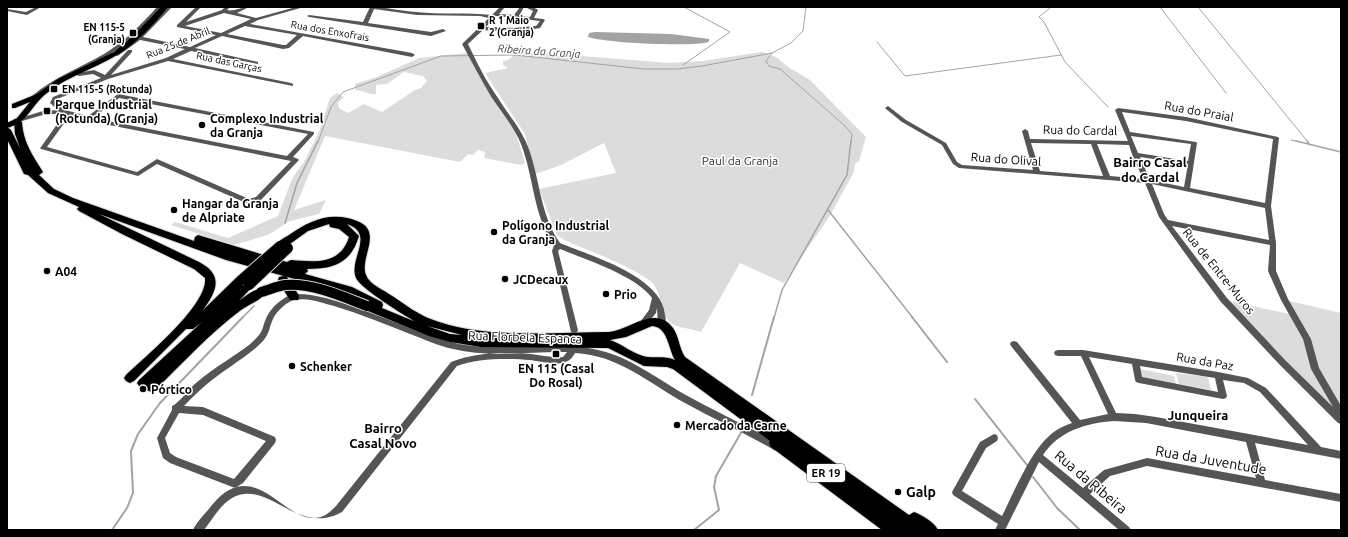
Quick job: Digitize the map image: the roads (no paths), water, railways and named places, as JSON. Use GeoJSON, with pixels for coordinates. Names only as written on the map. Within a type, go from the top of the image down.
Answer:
{"type":"FeatureCollection","features":[{"type":"Feature","properties":{"kind":"highway"},"geometry":{"type":"LineString","coordinates":[[20,121],[18,129],[30,164],[48,182],[67,192],[161,227],[248,255],[353,286],[395,304],[424,320],[454,331],[484,335],[609,336],[629,331]]}},
{"type":"Feature","properties":{"kind":"highway"},"geometry":{"type":"LineString","coordinates":[[7,130],[30,178],[48,192],[125,232],[206,271],[211,279],[210,292],[201,307],[130,378]]}},
{"type":"Feature","properties":{"kind":"highway"},"geometry":{"type":"LineString","coordinates":[[24,166],[51,190],[70,200],[229,257],[348,290],[433,333]]}},
{"type":"Feature","properties":{"kind":"highway"},"geometry":{"type":"LineString","coordinates":[[74,205],[232,264],[284,280],[294,296]]}},
{"type":"Feature","properties":{"kind":"highway"},"geometry":{"type":"LineString","coordinates":[[168,341],[244,283],[311,225],[328,220],[341,220],[360,226],[365,234],[366,243],[360,264],[361,278],[368,286],[381,292],[395,304]]}},
{"type":"Feature","properties":{"kind":"highway"},"geometry":{"type":"LineString","coordinates":[[248,255],[292,264],[325,264],[341,258],[348,253],[352,246],[354,236],[339,224],[325,226],[312,231],[284,247]]}},
{"type":"Feature","properties":{"kind":"highway"},"geometry":{"type":"LineString","coordinates":[[244,283],[147,385],[229,313],[244,302],[261,292],[284,285],[309,286],[336,294],[433,333],[450,338],[481,343],[608,344],[629,352],[636,358],[644,361],[654,360],[669,352],[672,344],[672,337],[668,330],[662,325],[653,322],[644,322],[636,325],[629,331],[626,338],[626,345],[629,352]]}},
{"type":"Feature","properties":{"kind":"highway"},"geometry":{"type":"LineString","coordinates":[[672,344],[681,360],[919,530]]}},
{"type":"Feature","properties":{"kind":"highway","name":"ER 19"},"geometry":{"type":"LineString","coordinates":[[654,360],[668,362],[677,366],[746,418],[791,447],[905,530]]}},
{"type":"Feature","properties":{"kind":"highway"},"geometry":{"type":"LineString","coordinates":[[705,377],[736,392],[931,530]]}},
{"type":"Feature","properties":{"kind":"highway"},"geometry":{"type":"LineString","coordinates":[[746,418],[786,452],[893,530]]}},
{"type":"Feature","properties":{"kind":"main road"},"geometry":{"type":"LineString","coordinates":[[10,106],[37,96],[62,80],[115,53],[129,44],[165,7]]}},
{"type":"Feature","properties":{"kind":"main road"},"geometry":{"type":"LineString","coordinates":[[7,126],[20,121],[37,96]]}},
{"type":"Feature","properties":{"kind":"main road"},"geometry":{"type":"LineString","coordinates":[[10,106],[21,106],[28,111]]}},
{"type":"Feature","properties":{"kind":"street"},"geometry":{"type":"LineString","coordinates":[[7,10],[27,14],[39,7]]}},
{"type":"Feature","properties":{"kind":"street"},"geometry":{"type":"LineString","coordinates":[[37,96],[41,90],[70,72],[114,50],[128,40],[160,7]]}},
{"type":"Feature","properties":{"kind":"street"},"geometry":{"type":"LineString","coordinates":[[37,96],[125,50],[170,7]]}},
{"type":"Feature","properties":{"kind":"street"},"geometry":{"type":"LineString","coordinates":[[179,26],[199,7]]}},
{"type":"Feature","properties":{"kind":"street"},"geometry":{"type":"LineString","coordinates":[[232,13],[247,7]]}},
{"type":"Feature","properties":{"kind":"street","name":"Rua 25 de Abril"},"geometry":{"type":"LineString","coordinates":[[65,112],[53,102],[55,98],[106,78],[168,59],[191,50],[256,19],[302,7]]}},
{"type":"Feature","properties":{"kind":"street"},"geometry":{"type":"LineString","coordinates":[[365,24],[372,7],[417,14],[472,12],[495,16],[543,20],[538,27],[514,30],[482,28]]}},
{"type":"Feature","properties":{"kind":"street"},"geometry":{"type":"LineString","coordinates":[[503,7],[482,28],[466,41],[465,44],[497,102],[517,129],[526,149],[553,240],[558,245],[636,279],[647,288],[659,302],[662,325]]}},
{"type":"Feature","properties":{"kind":"street"},"geometry":{"type":"LineString","coordinates":[[516,17],[522,7]]}},
{"type":"Feature","properties":{"kind":"street"},"geometry":{"type":"LineString","coordinates":[[527,7],[536,10],[531,19]]}},
{"type":"Feature","properties":{"kind":"street"},"geometry":{"type":"LineString","coordinates":[[179,26],[226,9],[232,13],[256,19]]}},
{"type":"Feature","properties":{"kind":"street"},"geometry":{"type":"LineString","coordinates":[[309,16],[432,34],[444,31]]}},
{"type":"Feature","properties":{"kind":"street","name":"Rua dos Enxofrais"},"geometry":{"type":"LineString","coordinates":[[244,24],[412,55]]}},
{"type":"Feature","properties":{"kind":"street"},"geometry":{"type":"LineString","coordinates":[[179,26],[283,47],[287,47],[301,35]]}},
{"type":"Feature","properties":{"kind":"street"},"geometry":{"type":"LineString","coordinates":[[139,38],[256,63]]}},
{"type":"Feature","properties":{"kind":"street"},"geometry":{"type":"LineString","coordinates":[[79,74],[94,72],[106,78],[130,51]]}},
{"type":"Feature","properties":{"kind":"street","name":"Rua das Garças"},"geometry":{"type":"LineString","coordinates":[[168,59],[288,84]]}},
{"type":"Feature","properties":{"kind":"street"},"geometry":{"type":"LineString","coordinates":[[94,72],[96,66]]}},
{"type":"Feature","properties":{"kind":"street"},"geometry":{"type":"LineString","coordinates":[[65,112],[43,148],[138,174],[157,161],[248,201],[258,199],[312,133],[118,96],[89,118]]}},
{"type":"Feature","properties":{"kind":"street","name":"Rua do Olival"},"geometry":{"type":"LineString","coordinates":[[888,108],[904,121],[944,144],[955,164],[961,167],[1146,181],[1268,206]]}},
{"type":"Feature","properties":{"kind":"street","name":"Rua de Entre-Muros"},"geometry":{"type":"LineString","coordinates":[[1118,110],[1154,202],[1194,262],[1224,300],[1282,362],[1341,420]]}},
{"type":"Feature","properties":{"kind":"street","name":"Rua do Praial"},"geometry":{"type":"LineString","coordinates":[[1118,110],[1192,120],[1276,138],[1268,206]]}},
{"type":"Feature","properties":{"kind":"street"},"geometry":{"type":"LineString","coordinates":[[28,111],[43,113],[65,112],[292,159]]}},
{"type":"Feature","properties":{"kind":"street"},"geometry":{"type":"LineString","coordinates":[[20,121],[43,113]]}},
{"type":"Feature","properties":{"kind":"street"},"geometry":{"type":"LineString","coordinates":[[1025,131],[1037,172]]}},
{"type":"Feature","properties":{"kind":"street"},"geometry":{"type":"LineString","coordinates":[[1127,133],[1194,143],[1187,190]]}},
{"type":"Feature","properties":{"kind":"street","name":"Rua do Cardal"},"geometry":{"type":"LineString","coordinates":[[1028,140],[1131,143]]}},
{"type":"Feature","properties":{"kind":"street"},"geometry":{"type":"LineString","coordinates":[[1094,142],[1107,177]]}},
{"type":"Feature","properties":{"kind":"street"},"geometry":{"type":"LineString","coordinates":[[1135,154],[1191,163]]}},
{"type":"Feature","properties":{"kind":"street"},"geometry":{"type":"LineString","coordinates":[[1268,206],[1273,243],[1272,271],[1285,300],[1308,339],[1315,369],[1341,413]]}},
{"type":"Feature","properties":{"kind":"street"},"geometry":{"type":"LineString","coordinates":[[1166,222],[1273,243]]}},
{"type":"Feature","properties":{"kind":"street"},"geometry":{"type":"LineString","coordinates":[[558,245],[556,252],[557,260],[574,330]]}},
{"type":"Feature","properties":{"kind":"street"},"geometry":{"type":"LineString","coordinates":[[175,410],[203,411],[272,440],[240,480],[235,484],[173,460],[166,455],[161,438],[175,410],[188,394],[245,352],[265,333],[270,318],[281,304],[294,296]]}},
{"type":"Feature","properties":{"kind":"street","name":"Rua Florbela Espanca"},"geometry":{"type":"LineString","coordinates":[[294,296],[317,299],[347,308],[432,340],[455,346],[485,350],[591,351],[616,358],[691,403],[742,427],[786,452]]}},
{"type":"Feature","properties":{"kind":"street"},"geometry":{"type":"LineString","coordinates":[[644,322],[653,311],[655,298]]}},
{"type":"Feature","properties":{"kind":"street"},"geometry":{"type":"LineString","coordinates":[[1014,344],[1078,424]]}},
{"type":"Feature","properties":{"kind":"street"},"geometry":{"type":"LineString","coordinates":[[198,530],[228,496],[239,490],[250,489],[304,520],[318,522],[329,518],[339,509],[454,364],[462,360],[480,358],[529,357],[563,360],[568,358],[572,350]]}},
{"type":"Feature","properties":{"kind":"street"},"geometry":{"type":"LineString","coordinates":[[1083,353],[1114,417]]}},
{"type":"Feature","properties":{"kind":"street","name":"Rua da Paz"},"geometry":{"type":"LineString","coordinates":[[1058,354],[1083,353],[1245,380],[1263,390],[1319,451]]}},
{"type":"Feature","properties":{"kind":"street"},"geometry":{"type":"LineString","coordinates":[[1135,361],[1139,380],[1223,396],[1218,375]]}},
{"type":"Feature","properties":{"kind":"street"},"geometry":{"type":"LineString","coordinates":[[994,438],[983,445],[956,492],[1002,526],[1038,456],[1050,440],[1060,432],[1078,424],[1114,417],[1148,420],[1341,455]]}},
{"type":"Feature","properties":{"kind":"street"},"geometry":{"type":"LineString","coordinates":[[1249,438],[1262,483]]}},
{"type":"Feature","properties":{"kind":"street","name":"Rua da Ribeira"},"geometry":{"type":"LineString","coordinates":[[1038,456],[1084,493],[1126,530]]}},
{"type":"Feature","properties":{"kind":"street","name":"Rua da Juventude"},"geometry":{"type":"LineString","coordinates":[[1084,493],[1107,473],[1147,462],[1341,498]]}},
{"type":"Feature","properties":{"kind":"waterway"},"geometry":{"type":"LineString","coordinates":[[683,65],[730,32],[684,7]]}},
{"type":"Feature","properties":{"kind":"waterway","name":"Ribeira da Granja"},"geometry":{"type":"LineString","coordinates":[[772,53],[791,43],[803,31],[806,7]]}},
{"type":"Feature","properties":{"kind":"waterway"},"geometry":{"type":"LineString","coordinates":[[1051,7],[1039,17],[1044,22],[1065,62],[1108,107]]}},
{"type":"Feature","properties":{"kind":"waterway"},"geometry":{"type":"LineString","coordinates":[[1160,7],[1226,93]]}},
{"type":"Feature","properties":{"kind":"waterway"},"geometry":{"type":"LineString","coordinates":[[1198,7],[1308,142]]}},
{"type":"Feature","properties":{"kind":"waterway"},"geometry":{"type":"LineString","coordinates":[[877,42],[905,76],[1061,55]]}},
{"type":"Feature","properties":{"kind":"waterway","name":"Ribeira da Granja"},"geometry":{"type":"LineString","coordinates":[[318,142],[331,107],[343,92],[441,56],[515,55],[644,69],[677,69],[772,53]]}},
{"type":"Feature","properties":{"kind":"waterway"},"geometry":{"type":"LineString","coordinates":[[772,53],[766,61],[769,66],[780,69],[844,125],[852,134],[851,142]]}},
{"type":"Feature","properties":{"kind":"waterway"},"geometry":{"type":"LineString","coordinates":[[1291,140],[1300,142]]}},
{"type":"Feature","properties":{"kind":"waterway","name":"Ribeira da Granja"},"geometry":{"type":"LineString","coordinates":[[285,223],[297,183],[318,141]]}},
{"type":"Feature","properties":{"kind":"waterway"},"geometry":{"type":"LineString","coordinates":[[774,318],[782,290],[847,175],[851,141]]}},
{"type":"Feature","properties":{"kind":"waterway"},"geometry":{"type":"LineString","coordinates":[[1296,141],[1309,144]]}},
{"type":"Feature","properties":{"kind":"waterway"},"geometry":{"type":"LineString","coordinates":[[1307,141],[1309,144]]}},
{"type":"Feature","properties":{"kind":"waterway"},"geometry":{"type":"LineString","coordinates":[[1309,144],[1341,152]]}},
{"type":"Feature","properties":{"kind":"waterway"},"geometry":{"type":"LineString","coordinates":[[828,210],[913,318]]}},
{"type":"Feature","properties":{"kind":"waterway","name":"Ribeira da Granja"},"geometry":{"type":"LineString","coordinates":[[243,317],[254,306]]}},
{"type":"Feature","properties":{"kind":"waterway","name":"Ribeira da Granja"},"geometry":{"type":"LineString","coordinates":[[112,530],[127,508],[133,493],[131,451],[138,434],[160,403],[243,317]]}},
{"type":"Feature","properties":{"kind":"waterway"},"geometry":{"type":"LineString","coordinates":[[752,395],[774,317]]}},
{"type":"Feature","properties":{"kind":"waterway"},"geometry":{"type":"LineString","coordinates":[[912,317],[947,362]]}},
{"type":"Feature","properties":{"kind":"waterway"},"geometry":{"type":"LineString","coordinates":[[975,399],[1027,465]]}},
{"type":"Feature","properties":{"kind":"waterway"},"geometry":{"type":"LineString","coordinates":[[694,530],[719,510],[714,487],[716,476],[742,431]]}},
{"type":"Feature","properties":{"kind":"waterway"},"geometry":{"type":"LineString","coordinates":[[1033,477],[1057,508],[1080,530]]}},
{"type":"Feature","properties":{"kind":"place","name":"R 1 Maio 2 (Granja)"},"geometry":{"type":"Point","coordinates":[481,26]}},
{"type":"Feature","properties":{"kind":"place","name":"EN 115-5 (Granja)"},"geometry":{"type":"Point","coordinates":[133,33]}},
{"type":"Feature","properties":{"kind":"place","name":"EN 115-5 (Rotunda)"},"geometry":{"type":"Point","coordinates":[54,89]}},
{"type":"Feature","properties":{"kind":"place","name":"Parque Industrial (Rotunda) (Granja)"},"geometry":{"type":"Point","coordinates":[47,111]}},
{"type":"Feature","properties":{"kind":"place","name":"Complexo Industrial da Granja"},"geometry":{"type":"Point","coordinates":[202,125]}},
{"type":"Feature","properties":{"kind":"place","name":"Hangar da Granja de Alpriate"},"geometry":{"type":"Point","coordinates":[174,210]}},
{"type":"Feature","properties":{"kind":"place","name":"Polígono Industrial da Granja"},"geometry":{"type":"Point","coordinates":[494,232]}},
{"type":"Feature","properties":{"kind":"place","name":"A04"},"geometry":{"type":"Point","coordinates":[47,271]}},
{"type":"Feature","properties":{"kind":"place","name":"JCDecaux"},"geometry":{"type":"Point","coordinates":[505,279]}},
{"type":"Feature","properties":{"kind":"place","name":"Prio"},"geometry":{"type":"Point","coordinates":[606,294]}},
{"type":"Feature","properties":{"kind":"place","name":"EN 115 (Casal Do Rosal)"},"geometry":{"type":"Point","coordinates":[556,354]}},
{"type":"Feature","properties":{"kind":"place","name":"Schenker"},"geometry":{"type":"Point","coordinates":[292,366]}},
{"type":"Feature","properties":{"kind":"place","name":"Pórtico"},"geometry":{"type":"Point","coordinates":[143,389]}},
{"type":"Feature","properties":{"kind":"place","name":"Mercado da Carne"},"geometry":{"type":"Point","coordinates":[677,425]}},
{"type":"Feature","properties":{"kind":"place","name":"Galp"},"geometry":{"type":"Point","coordinates":[898,492]}},
{"type":"Feature","properties":{"kind":"district","name":"Bairro Casal do Cardal"},"geometry":{"type":"Point","coordinates":[1150,170]}},
{"type":"Feature","properties":{"kind":"district","name":"Junqueira"},"geometry":{"type":"Point","coordinates":[1198,415]}},
{"type":"Feature","properties":{"kind":"district","name":"Bairro Casal Novo"},"geometry":{"type":"Point","coordinates":[383,436]}},
{"type":"Feature","properties":{"kind":"park label","name":"Paul da Granja"},"geometry":{"type":"Point","coordinates":[740,160]}}]}
